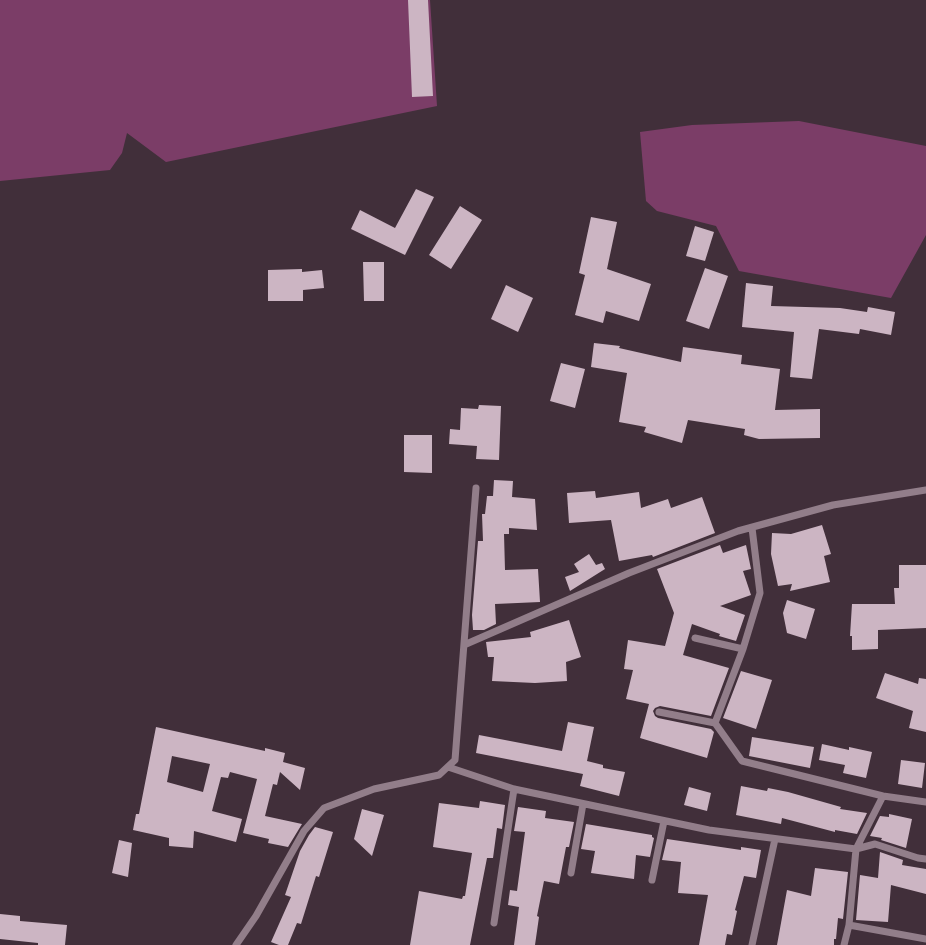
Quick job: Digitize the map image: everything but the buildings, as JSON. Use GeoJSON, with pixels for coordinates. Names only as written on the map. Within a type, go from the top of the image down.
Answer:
{"type":"FeatureCollection","features":[{"type":"Feature","properties":{"kind":"street"},"geometry":{"type":"LineString","coordinates":[[236,945],[256,916],[304,831],[324,808],[374,789],[439,775],[454,760],[476,488]]}},
{"type":"Feature","properties":{"kind":"street"},"geometry":{"type":"LineString","coordinates":[[464,645],[629,573],[752,528],[834,505],[926,490]]}},
{"type":"Feature","properties":{"kind":"street"},"geometry":{"type":"LineString","coordinates":[[715,723],[743,649],[760,593],[752,528]]}},
{"type":"Feature","properties":{"kind":"street"},"geometry":{"type":"LineString","coordinates":[[695,638],[743,649]]}},
{"type":"Feature","properties":{"kind":"street"},"geometry":{"type":"LineString","coordinates":[[659,712],[715,723],[742,761],[883,796],[926,802]]}},
{"type":"Feature","properties":{"kind":"street"},"geometry":{"type":"LineString","coordinates":[[447,767],[514,789],[709,830],[856,849],[875,844],[926,859]]}},
{"type":"Feature","properties":{"kind":"street"},"geometry":{"type":"LineString","coordinates":[[494,923],[514,789]]}},
{"type":"Feature","properties":{"kind":"street"},"geometry":{"type":"LineString","coordinates":[[844,945],[849,925],[856,849],[883,796]]}},
{"type":"Feature","properties":{"kind":"street"},"geometry":{"type":"LineString","coordinates":[[571,873],[583,804]]}},
{"type":"Feature","properties":{"kind":"street"},"geometry":{"type":"LineString","coordinates":[[652,880],[664,821]]}},
{"type":"Feature","properties":{"kind":"street"},"geometry":{"type":"LineString","coordinates":[[752,945],[775,839]]}},
{"type":"Feature","properties":{"kind":"street"},"geometry":{"type":"LineString","coordinates":[[849,925],[926,939]]}},
{"type":"Feature","properties":{"kind":"shaded area"},"geometry":{"type":"Polygon","coordinates":[[[0,0],[430,0],[437,106],[166,162],[127,133],[122,153],[110,170],[0,181],[0,0]]]}},
{"type":"Feature","properties":{"kind":"shaded area"},"geometry":{"type":"Polygon","coordinates":[[[799,121],[926,146],[926,235],[891,298],[739,271],[716,226],[657,211],[646,201],[640,132],[692,125],[799,121]]]}}]}
